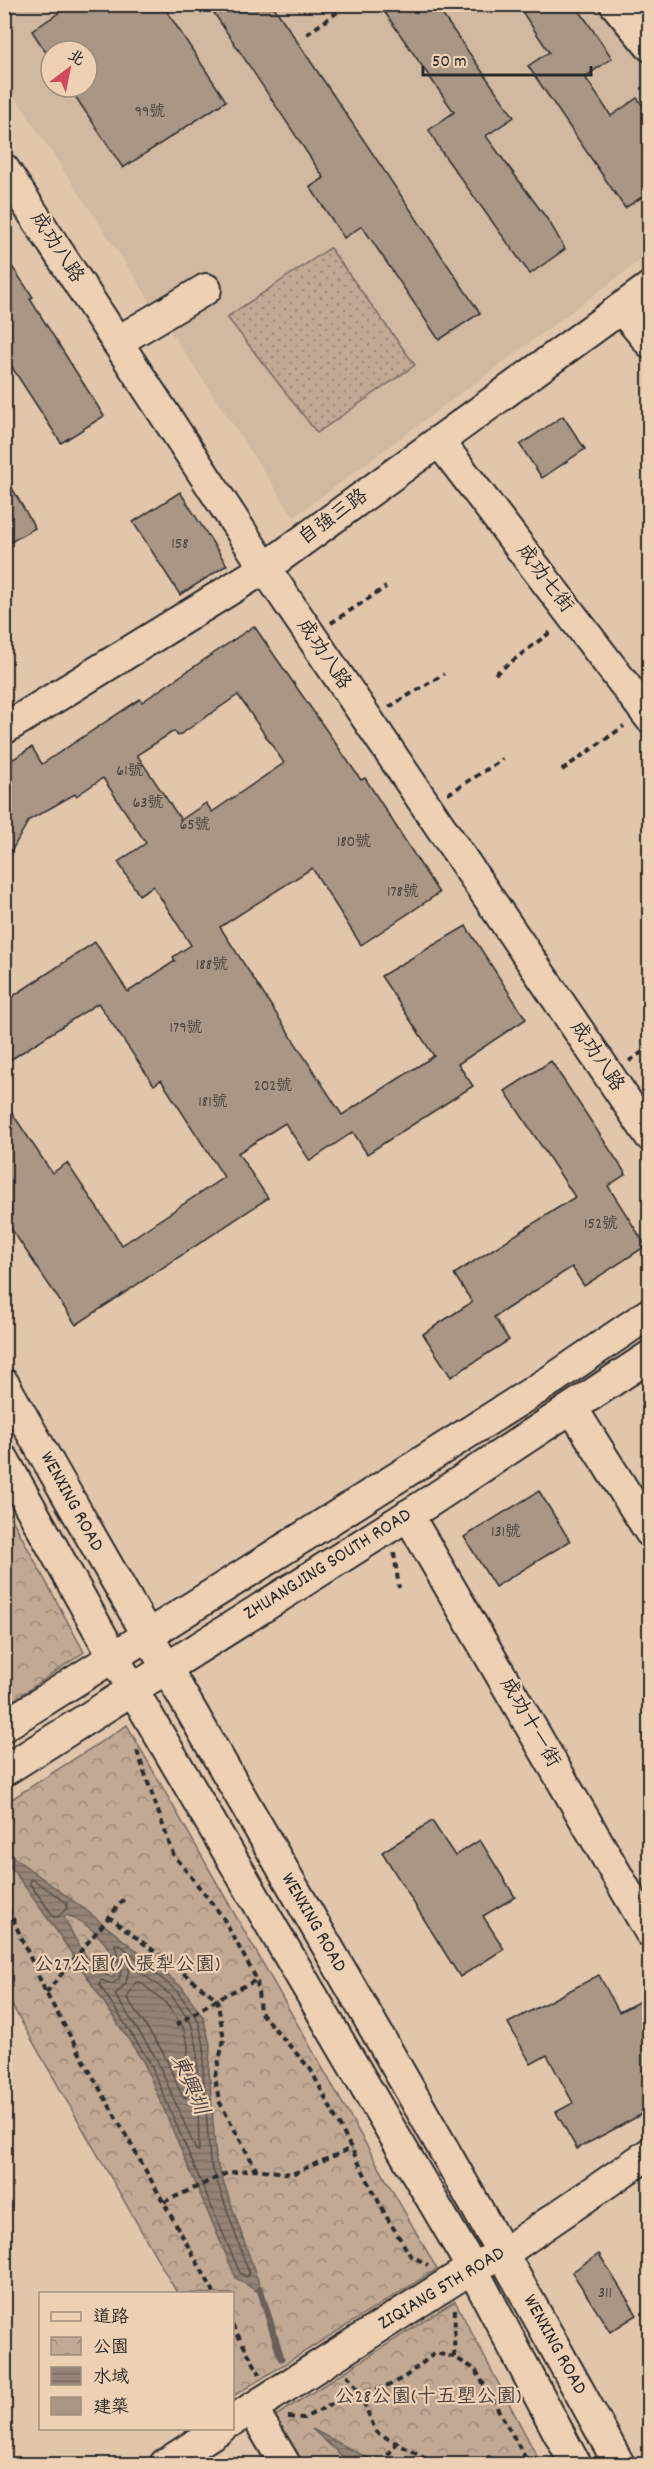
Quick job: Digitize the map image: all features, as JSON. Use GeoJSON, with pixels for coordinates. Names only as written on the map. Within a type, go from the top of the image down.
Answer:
{"type":"FeatureCollection","features":[{"type":"Feature","properties":{"kind":"street"},"geometry":{"type":"LineString","coordinates":[[615,4],[650,46]]}},
{"type":"Feature","properties":{"kind":"street"},"geometry":{"type":"LineString","coordinates":[[644,4],[650,11]]}},
{"type":"Feature","properties":{"kind":"street","name":"成功八路"},"geometry":{"type":"LineString","coordinates":[[4,169],[265,568],[650,1136]]}},
{"type":"Feature","properties":{"kind":"street","name":"自強三路"},"geometry":{"type":"LineString","coordinates":[[8,718],[265,568],[650,287]]}},
{"type":"Feature","properties":{"kind":"street"},"geometry":{"type":"LineString","coordinates":[[117,342],[206,289]]}},
{"type":"Feature","properties":{"kind":"street"},"geometry":{"type":"LineString","coordinates":[[621,308],[650,343]]}},
{"type":"Feature","properties":{"kind":"street","name":"成功七街"},"geometry":{"type":"LineString","coordinates":[[439,441],[647,715]]}},
{"type":"Feature","properties":{"kind":"street","name":"ZHUANGJING SOUTH ROAD"},"geometry":{"type":"LineString","coordinates":[[10,1713],[147,1637],[546,1384],[650,1313]]}},
{"type":"Feature","properties":{"kind":"street","name":"ZHUANGJING SOUTH ROAD"},"geometry":{"type":"LineString","coordinates":[[4,1771],[408,1515],[650,1356]]}},
{"type":"Feature","properties":{"kind":"street","name":"WENXING ROAD"},"geometry":{"type":"LineString","coordinates":[[4,1384],[147,1637],[504,2253],[619,2464]]}},
{"type":"Feature","properties":{"kind":"street"},"geometry":{"type":"LineString","coordinates":[[572,1408],[650,1532]]}},
{"type":"Feature","properties":{"kind":"street","name":"WENXING ROAD"},"geometry":{"type":"LineString","coordinates":[[4,1460],[113,1656],[472,2268],[575,2464]]}},
{"type":"Feature","properties":{"kind":"street","name":"成功十一街"},"geometry":{"type":"LineString","coordinates":[[408,1515],[650,1932]]}},
{"type":"Feature","properties":{"kind":"street","name":"ZIQIANG 5TH ROAD"},"geometry":{"type":"LineString","coordinates":[[242,2415],[472,2268],[504,2253],[650,2153]]}},
{"type":"Feature","properties":{"kind":"street"},"geometry":{"type":"LineString","coordinates":[[242,2415],[285,2464]]}},
{"type":"Feature","properties":{"kind":"street"},"geometry":{"type":"LineString","coordinates":[[165,2464],[218,2430]]}},
{"type":"Feature","properties":{"kind":"path"},"geometry":{"type":"LineString","coordinates":[[306,34],[349,4]]}},
{"type":"Feature","properties":{"kind":"path"},"geometry":{"type":"LineString","coordinates":[[311,636],[386,587]]}},
{"type":"Feature","properties":{"kind":"path"},"geometry":{"type":"LineString","coordinates":[[495,674],[572,616]]}},
{"type":"Feature","properties":{"kind":"path"},"geometry":{"type":"LineString","coordinates":[[368,720],[444,675]]}},
{"type":"Feature","properties":{"kind":"path"},"geometry":{"type":"LineString","coordinates":[[562,770],[647,715]]}},
{"type":"Feature","properties":{"kind":"path"},"geometry":{"type":"LineString","coordinates":[[426,807],[503,759]]}},
{"type":"Feature","properties":{"kind":"path"},"geometry":{"type":"LineString","coordinates":[[393,1546],[399,1588]]}},
{"type":"Feature","properties":{"kind":"path"},"geometry":{"type":"LineString","coordinates":[[4,1674],[10,1713]]}},
{"type":"Feature","properties":{"kind":"path"},"geometry":{"type":"LineString","coordinates":[[135,1746],[173,1854],[222,1916],[257,1980],[260,2012],[311,2070],[386,2216],[410,2255],[437,2269]]}},
{"type":"Feature","properties":{"kind":"path"},"geometry":{"type":"LineString","coordinates":[[4,1899],[46,1993],[214,2292]]}},
{"type":"Feature","properties":{"kind":"path"},"geometry":{"type":"LineString","coordinates":[[46,1993],[124,1899]]}},
{"type":"Feature","properties":{"kind":"path"},"geometry":{"type":"LineString","coordinates":[[108,1916],[217,1999],[224,2039],[215,2077],[219,2101],[256,2169]]}},
{"type":"Feature","properties":{"kind":"path"},"geometry":{"type":"LineString","coordinates":[[176,2025],[217,1999],[257,1980]]}},
{"type":"Feature","properties":{"kind":"path"},"geometry":{"type":"LineString","coordinates":[[164,2202],[226,2172],[256,2169],[292,2174],[352,2148]]}},
{"type":"Feature","properties":{"kind":"path"},"geometry":{"type":"LineString","coordinates":[[454,2357],[455,2301]]}},
{"type":"Feature","properties":{"kind":"path"},"geometry":{"type":"LineString","coordinates":[[234,2329],[262,2378],[242,2415],[304,2418],[359,2391],[384,2388],[406,2376],[435,2353],[454,2357],[475,2369],[529,2464]]}},
{"type":"Feature","properties":{"kind":"path"},"geometry":{"type":"LineString","coordinates":[[345,2372],[359,2391],[376,2432],[435,2464]]}},
{"type":"Feature","properties":{"kind":"path"},"geometry":{"type":"LineString","coordinates":[[383,2463],[397,2442]]}},
{"type":"Feature","properties":{"kind":"path"},"geometry":{"type":"LineString","coordinates":[[483,2464],[481,2461],[489,2457],[496,2464]]}},
{"type":"Feature","properties":{"kind":"shaded area"},"geometry":{"type":"Polygon","coordinates":[[[4,5],[603,5],[649,63],[649,254],[294,517],[5,82],[4,5]]]}},
{"type":"Feature","properties":{"kind":"green space"},"geometry":{"type":"Polygon","coordinates":[[[330,248],[415,365],[317,433],[227,317],[330,248]]]}},
{"type":"Feature","properties":{"kind":"green space"},"geometry":{"type":"Polygon","coordinates":[[[5,1506],[84,1652],[4,1706],[5,1506]]]}},
{"type":"Feature","properties":{"kind":"green space","name":"公27公園(八張犁公園)"},"geometry":{"type":"Polygon","coordinates":[[[127,1725],[437,2269],[235,2395],[234,2292],[176,2292],[5,1993],[4,1804],[127,1725]]]}},
{"type":"Feature","properties":{"kind":"green space","name":"公28公園(十五塱公園)"},"geometry":{"type":"Polygon","coordinates":[[[455,2301],[541,2464],[294,2464],[269,2420],[455,2301]]]}},
{"type":"Feature","properties":{"kind":"water"},"geometry":{"type":"Polygon","coordinates":[[[5,1851],[87,1911],[182,1987],[203,2017],[210,2044],[209,2070],[216,2161],[263,2295],[236,2278],[144,2063],[56,1930],[5,1859],[5,1851]],[[66,1915],[64,1918],[89,1961],[113,1978],[115,1968],[108,1948],[93,1931],[66,1915]]]}},
{"type":"Feature","properties":{"kind":"water"},"geometry":{"type":"Polygon","coordinates":[[[312,2429],[379,2464],[351,2464],[312,2429]]]}},
{"type":"Feature","properties":{"kind":"building"},"geometry":{"type":"Polygon","coordinates":[[[72,4],[162,4],[226,101],[123,168],[77,99],[99,99],[99,39],[39,39],[39,42],[32,31],[72,4]]]}},
{"type":"Feature","properties":{"kind":"building"},"geometry":{"type":"Polygon","coordinates":[[[208,4],[272,4],[480,313],[439,340],[362,226],[344,238],[310,187],[324,178],[208,4]]]}},
{"type":"Feature","properties":{"kind":"building"},"geometry":{"type":"Polygon","coordinates":[[[379,4],[435,4],[514,117],[486,136],[550,223],[565,249],[530,274],[441,151],[429,130],[454,112],[379,4]]]}},
{"type":"Feature","properties":{"kind":"building"},"geometry":{"type":"Polygon","coordinates":[[[517,4],[575,4],[612,58],[585,77],[611,116],[637,98],[650,115],[650,192],[625,208],[528,66],[549,52],[517,4]]]}},
{"type":"Feature","properties":{"kind":"building"},"geometry":{"type":"Polygon","coordinates":[[[4,255],[33,297],[30,299],[104,416],[61,443],[4,355],[4,255]]]}},
{"type":"Feature","properties":{"kind":"building"},"geometry":{"type":"Polygon","coordinates":[[[563,416],[585,449],[542,478],[520,445],[563,416]]]}},
{"type":"Feature","properties":{"kind":"building"},"geometry":{"type":"Polygon","coordinates":[[[4,474],[35,528],[4,546],[4,474]]]}},
{"type":"Feature","properties":{"kind":"building"},"geometry":{"type":"Polygon","coordinates":[[[180,492],[227,565],[180,595],[133,522],[180,492]]]}},
{"type":"Feature","properties":{"kind":"building"},"geometry":{"type":"Polygon","coordinates":[[[254,626],[361,780],[365,778],[439,893],[361,945],[312,868],[220,927],[342,1115],[434,1056],[381,976],[466,926],[526,1019],[458,1064],[473,1086],[367,1154],[353,1132],[310,1161],[285,1123],[238,1153],[268,1198],[76,1325],[4,1218],[4,1101],[52,1173],[67,1163],[122,1245],[224,1177],[161,1080],[154,1085],[98,1003],[4,1064],[4,1002],[95,942],[128,992],[175,961],[173,957],[191,945],[153,886],[139,895],[118,862],[146,843],[103,778],[76,796],[75,794],[29,820],[4,864],[4,765],[32,747],[42,764],[140,699],[142,702],[254,626]],[[238,695],[178,736],[174,731],[137,755],[181,820],[206,803],[212,812],[284,763],[238,695]]]}},
{"type":"Feature","properties":{"kind":"building"},"geometry":{"type":"Polygon","coordinates":[[[551,1061],[626,1174],[608,1186],[646,1246],[584,1286],[572,1267],[494,1317],[509,1340],[451,1377],[423,1334],[472,1302],[454,1274],[575,1197],[505,1091],[551,1061]]]}},
{"type":"Feature","properties":{"kind":"building"},"geometry":{"type":"Polygon","coordinates":[[[539,1491],[570,1541],[495,1587],[464,1537],[539,1491]]]}},
{"type":"Feature","properties":{"kind":"building"},"geometry":{"type":"Polygon","coordinates":[[[432,1821],[455,1856],[480,1840],[515,1897],[483,1916],[504,1949],[460,1977],[382,1852],[432,1821]]]}},
{"type":"Feature","properties":{"kind":"building"},"geometry":{"type":"Polygon","coordinates":[[[599,1975],[619,2012],[650,1996],[650,2110],[577,2149],[556,2112],[573,2103],[547,2055],[531,2064],[508,2023],[599,1975]]]}},
{"type":"Feature","properties":{"kind":"building"},"geometry":{"type":"Polygon","coordinates":[[[599,2254],[637,2315],[610,2332],[572,2272],[599,2254]]]}},
{"type":"Feature","properties":{"kind":"waterway","name":"東興圳"},"geometry":{"type":"LineString","coordinates":[[260,2289],[281,2358]]}}]}
